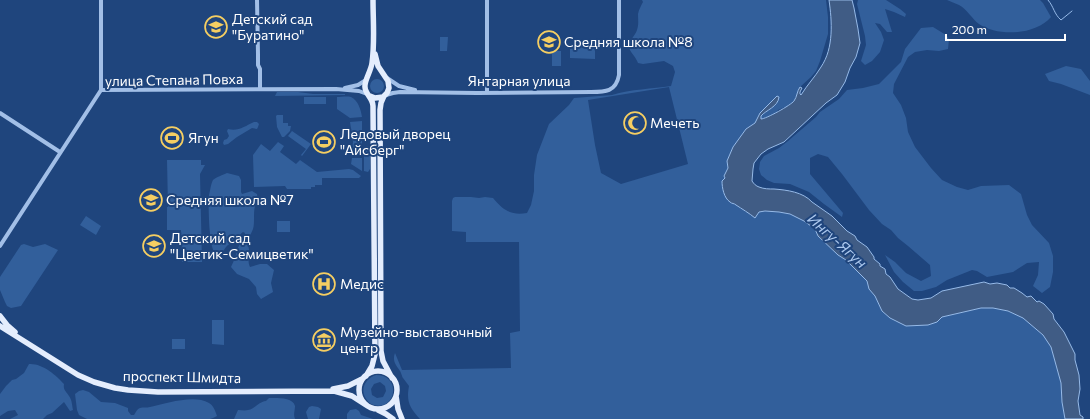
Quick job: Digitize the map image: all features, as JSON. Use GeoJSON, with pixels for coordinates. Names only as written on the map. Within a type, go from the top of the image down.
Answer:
{"type":"FeatureCollection","features":[{"type":"Feature","properties":{"kind":"main road"},"geometry":{"type":"LineString","coordinates":[[373,0],[373,48],[371,67],[365,88],[372,102],[373,110],[375,354],[372,366],[360,384],[359,393],[361,399],[369,407],[380,409],[388,407],[393,403],[397,387],[383,361],[381,351],[380,110],[381,104],[390,86],[389,82],[378,66],[373,48]]}},
{"type":"Feature","properties":{"kind":"main road"},"geometry":{"type":"LineString","coordinates":[[367,79],[376,74],[385,77]]}},
{"type":"Feature","properties":{"kind":"main road"},"geometry":{"type":"LineString","coordinates":[[369,96],[377,98],[385,96]]}},
{"type":"Feature","properties":{"kind":"main road","name":"проспект Шмидта"},"geometry":{"type":"LineString","coordinates":[[0,316],[28,343]]}},
{"type":"Feature","properties":{"kind":"main road","name":"проспект Шмидта"},"geometry":{"type":"LineString","coordinates":[[0,326],[78,375],[94,382],[115,388],[158,392],[337,391],[348,394],[393,419]]}},
{"type":"Feature","properties":{"kind":"main road"},"geometry":{"type":"LineString","coordinates":[[365,377],[373,372],[380,372],[386,373],[392,378]]}},
{"type":"Feature","properties":{"kind":"main road","name":"проспект Шмидта"},"geometry":{"type":"LineString","coordinates":[[323,390],[348,386],[365,377]]}},
{"type":"Feature","properties":{"kind":"main road"},"geometry":{"type":"LineString","coordinates":[[396,395],[398,409],[402,419]]}},
{"type":"Feature","properties":{"kind":"street"},"geometry":{"type":"LineString","coordinates":[[100,90],[101,0]]}},
{"type":"Feature","properties":{"kind":"street"},"geometry":{"type":"LineString","coordinates":[[257,0],[260,89]]}},
{"type":"Feature","properties":{"kind":"street"},"geometry":{"type":"LineString","coordinates":[[487,0],[487,93]]}},
{"type":"Feature","properties":{"kind":"street","name":"Янтарная улица"},"geometry":{"type":"LineString","coordinates":[[426,92],[601,92],[613,88],[618,82],[619,75],[619,0]]}},
{"type":"Feature","properties":{"kind":"street"},"geometry":{"type":"LineString","coordinates":[[385,77],[403,87],[426,92]]}},
{"type":"Feature","properties":{"kind":"street"},"geometry":{"type":"LineString","coordinates":[[336,89],[356,86],[367,79]]}},
{"type":"Feature","properties":{"kind":"street"},"geometry":{"type":"LineString","coordinates":[[336,89],[359,91],[369,96]]}},
{"type":"Feature","properties":{"kind":"street","name":"улица Степана Повха"},"geometry":{"type":"LineString","coordinates":[[0,246],[100,90],[336,89]]}},
{"type":"Feature","properties":{"kind":"street"},"geometry":{"type":"LineString","coordinates":[[385,96],[396,92],[426,92]]}},
{"type":"Feature","properties":{"kind":"street"},"geometry":{"type":"LineString","coordinates":[[0,113],[60,152]]}},
{"type":"Feature","properties":{"kind":"shaded area"},"geometry":{"type":"Polygon","coordinates":[[[642,0],[826,0],[828,34],[816,71],[800,87],[794,101],[790,105],[761,119],[761,116],[776,104],[773,100],[758,116],[757,121],[746,129],[733,147],[727,161],[728,168],[724,176],[735,204],[755,217],[759,212],[765,211],[790,214],[804,221],[815,229],[818,236],[838,255],[846,260],[867,281],[869,289],[875,296],[882,311],[897,322],[937,322],[942,317],[981,308],[993,308],[1008,311],[1023,318],[1043,335],[1051,347],[1061,383],[1065,419],[420,419],[410,404],[408,396],[409,386],[395,363],[395,353],[402,370],[511,368],[510,333],[520,331],[519,242],[466,242],[466,232],[452,231],[453,198],[493,198],[500,206],[512,213],[527,213],[531,205],[534,191],[534,175],[537,155],[549,124],[569,105],[574,98],[612,95],[634,90],[671,86],[675,72],[673,66],[664,61],[643,64],[638,63],[629,49],[630,42],[637,30],[639,9],[643,2],[642,0]],[[669,87],[588,100],[601,173],[621,184],[688,164],[669,87]]]}},
{"type":"Feature","properties":{"kind":"shaded area"},"geometry":{"type":"Polygon","coordinates":[[[858,0],[886,0],[906,14],[905,17],[885,9],[892,32],[887,32],[880,24],[875,23],[884,40],[880,52],[872,61],[865,65],[861,61],[866,45],[857,4],[858,0]]]}},
{"type":"Feature","properties":{"kind":"shaded area"},"geometry":{"type":"Polygon","coordinates":[[[947,0],[1040,0],[1051,17],[1036,28],[1027,31],[996,31],[979,24],[958,4],[947,0]]]}},
{"type":"Feature","properties":{"kind":"shaded area"},"geometry":{"type":"Polygon","coordinates":[[[933,27],[946,35],[949,39],[948,49],[915,52],[908,57],[894,84],[893,93],[901,105],[906,118],[908,132],[915,147],[942,180],[968,190],[981,186],[1009,185],[1021,194],[1027,215],[1032,225],[1049,243],[1053,256],[1053,272],[1050,287],[1042,293],[1033,286],[1038,275],[1039,262],[1027,263],[1013,272],[987,277],[977,271],[972,270],[947,280],[936,287],[922,291],[914,291],[894,272],[885,255],[906,273],[921,281],[931,276],[930,265],[898,238],[891,230],[882,224],[869,210],[828,157],[818,154],[810,158],[810,174],[843,213],[842,217],[809,192],[790,184],[774,183],[761,175],[759,169],[760,162],[764,156],[788,141],[820,112],[839,99],[847,90],[879,84],[901,62],[905,49],[921,28],[933,27]]]}},
{"type":"Feature","properties":{"kind":"shaded area"},"geometry":{"type":"Polygon","coordinates":[[[440,37],[448,37],[447,51],[440,51],[440,37]]]}},
{"type":"Feature","properties":{"kind":"shaded area"},"geometry":{"type":"Polygon","coordinates":[[[570,46],[595,47],[595,59],[570,58],[570,46]]]}},
{"type":"Feature","properties":{"kind":"shaded area"},"geometry":{"type":"Polygon","coordinates":[[[552,51],[561,51],[561,66],[552,66],[552,51]]]}},
{"type":"Feature","properties":{"kind":"shaded area"},"geometry":{"type":"Polygon","coordinates":[[[1066,66],[1081,69],[1090,81],[1090,95],[1049,81],[1045,74],[1066,66]]]}},
{"type":"Feature","properties":{"kind":"shaded area"},"geometry":{"type":"Polygon","coordinates":[[[374,79],[380,79],[384,83],[384,89],[380,93],[374,93],[370,89],[370,83],[374,79]]]}},
{"type":"Feature","properties":{"kind":"shaded area"},"geometry":{"type":"Polygon","coordinates":[[[277,92],[345,94],[345,95],[275,96],[277,92]]]}},
{"type":"Feature","properties":{"kind":"shaded area"},"geometry":{"type":"Polygon","coordinates":[[[304,97],[326,97],[326,104],[304,104],[304,97]]]}},
{"type":"Feature","properties":{"kind":"shaded area"},"geometry":{"type":"Polygon","coordinates":[[[337,97],[351,97],[356,100],[362,117],[350,118],[337,109],[337,97]]]}},
{"type":"Feature","properties":{"kind":"shaded area"},"geometry":{"type":"Polygon","coordinates":[[[277,115],[283,115],[283,123],[288,123],[288,126],[291,126],[290,131],[284,137],[282,137],[277,127],[277,115]]]}},
{"type":"Feature","properties":{"kind":"shaded area"},"geometry":{"type":"Polygon","coordinates":[[[362,121],[362,151],[352,150],[353,142],[350,122],[362,121]]]}},
{"type":"Feature","properties":{"kind":"shaded area"},"geometry":{"type":"Polygon","coordinates":[[[254,122],[259,124],[257,129],[252,128],[228,144],[224,145],[224,140],[229,136],[227,131],[228,129],[238,129],[254,122]]]}},
{"type":"Feature","properties":{"kind":"shaded area"},"geometry":{"type":"Polygon","coordinates":[[[292,131],[311,144],[302,156],[301,155],[306,149],[288,136],[292,131]]]}},
{"type":"Feature","properties":{"kind":"shaded area"},"geometry":{"type":"Polygon","coordinates":[[[278,142],[284,146],[280,152],[296,164],[300,160],[317,172],[349,169],[361,176],[359,178],[322,178],[322,185],[315,185],[315,187],[311,187],[311,189],[287,189],[285,186],[254,187],[253,155],[261,144],[270,151],[278,142]]]}},
{"type":"Feature","properties":{"kind":"shaded area"},"geometry":{"type":"Polygon","coordinates":[[[368,146],[370,155],[370,169],[368,172],[364,171],[364,147],[368,146]]]}},
{"type":"Feature","properties":{"kind":"shaded area"},"geometry":{"type":"Polygon","coordinates":[[[352,158],[362,158],[362,171],[351,164],[352,158]]]}},
{"type":"Feature","properties":{"kind":"shaded area"},"geometry":{"type":"Polygon","coordinates":[[[167,160],[201,160],[201,165],[205,165],[200,174],[202,262],[182,262],[181,230],[167,230],[167,160]]]}},
{"type":"Feature","properties":{"kind":"shaded area"},"geometry":{"type":"Polygon","coordinates":[[[227,173],[239,176],[241,180],[242,194],[252,191],[257,194],[254,209],[254,226],[247,244],[249,250],[249,264],[250,267],[260,264],[267,264],[274,270],[271,283],[273,292],[261,299],[257,294],[256,287],[249,279],[237,274],[231,267],[245,233],[243,232],[236,241],[229,244],[221,253],[215,253],[212,247],[209,224],[209,195],[213,180],[227,173]]]}},
{"type":"Feature","properties":{"kind":"shaded area"},"geometry":{"type":"Polygon","coordinates":[[[86,216],[101,226],[96,235],[80,225],[86,216]]]}},
{"type":"Feature","properties":{"kind":"shaded area"},"geometry":{"type":"Polygon","coordinates":[[[277,221],[290,221],[290,232],[277,232],[277,221]]]}},
{"type":"Feature","properties":{"kind":"shaded area"},"geometry":{"type":"Polygon","coordinates":[[[24,244],[33,247],[45,244],[58,250],[21,306],[11,308],[7,306],[0,290],[0,277],[21,245],[24,244]]]}},
{"type":"Feature","properties":{"kind":"shaded area"},"geometry":{"type":"Polygon","coordinates":[[[212,320],[224,320],[224,345],[212,344],[212,320]]]}},
{"type":"Feature","properties":{"kind":"shaded area"},"geometry":{"type":"Polygon","coordinates":[[[172,339],[185,339],[185,349],[172,349],[172,339]]]}},
{"type":"Feature","properties":{"kind":"shaded area"},"geometry":{"type":"Polygon","coordinates":[[[29,364],[39,365],[53,373],[64,384],[64,389],[71,399],[73,410],[70,411],[64,402],[43,419],[10,419],[18,415],[15,410],[8,411],[0,416],[0,394],[12,380],[24,373],[29,364]]]}},
{"type":"Feature","properties":{"kind":"shaded area"},"geometry":{"type":"Polygon","coordinates":[[[376,375],[384,377],[390,381],[393,386],[391,398],[387,403],[381,405],[374,405],[370,403],[363,390],[365,383],[376,375]],[[380,382],[374,384],[371,389],[372,395],[377,398],[383,397],[386,391],[385,386],[380,382]]]}},
{"type":"Feature","properties":{"kind":"shaded area"},"geometry":{"type":"Polygon","coordinates":[[[83,390],[89,392],[101,402],[115,403],[128,408],[131,415],[134,415],[139,408],[180,400],[195,399],[203,400],[210,404],[214,408],[217,416],[210,419],[87,419],[79,415],[77,410],[75,394],[83,390]]]}},
{"type":"Feature","properties":{"kind":"shaded area"},"geometry":{"type":"Polygon","coordinates":[[[269,398],[284,399],[294,403],[295,419],[234,419],[238,410],[250,409],[269,398]]]}},
{"type":"Feature","properties":{"kind":"shaded area"},"geometry":{"type":"Polygon","coordinates":[[[312,406],[321,409],[319,419],[308,419],[306,412],[309,407],[312,406]]]}},
{"type":"Feature","properties":{"kind":"shaded area"},"geometry":{"type":"Polygon","coordinates":[[[356,409],[361,415],[373,419],[347,419],[347,414],[350,410],[356,409]]]}},
{"type":"Feature","properties":{"kind":"water","name":"Ингу-Ягун"},"geometry":{"type":"Polygon","coordinates":[[[829,0],[852,0],[860,43],[856,57],[845,82],[837,95],[826,103],[784,142],[761,154],[754,163],[752,181],[761,188],[784,190],[804,196],[832,216],[847,231],[855,236],[857,240],[867,247],[874,259],[885,269],[886,274],[890,277],[898,289],[912,299],[918,300],[931,298],[942,291],[984,282],[990,284],[997,283],[1007,285],[1027,297],[1031,296],[1037,302],[1039,301],[1044,304],[1053,314],[1054,319],[1064,332],[1075,354],[1080,389],[1078,401],[1080,415],[1083,419],[1065,419],[1061,383],[1051,347],[1043,335],[1023,318],[1008,311],[993,308],[981,308],[942,317],[937,322],[928,325],[906,326],[890,318],[882,311],[875,296],[869,289],[867,281],[846,260],[838,255],[818,236],[815,229],[804,221],[790,214],[765,211],[759,212],[755,218],[735,204],[731,203],[726,198],[722,181],[725,178],[724,176],[728,168],[727,161],[733,147],[746,129],[755,123],[760,113],[777,96],[779,97],[774,106],[761,116],[761,119],[792,103],[800,87],[802,88],[800,92],[801,95],[819,71],[825,60],[831,34],[829,0]]]}},
{"type":"Feature","properties":{"kind":"waterway"},"geometry":{"type":"LineString","coordinates":[[1048,0],[1061,20],[1072,11]]}},
{"type":"Feature","properties":{"kind":"place","name":"Детский сад \"Буратино\""},"geometry":{"type":"Point","coordinates":[216,27]}},
{"type":"Feature","properties":{"kind":"place","name":"Средняя школа №8"},"geometry":{"type":"Point","coordinates":[549,42]}},
{"type":"Feature","properties":{"kind":"place","name":"Мечеть"},"geometry":{"type":"Point","coordinates":[635,123]}},
{"type":"Feature","properties":{"kind":"place","name":"Ягун"},"geometry":{"type":"Point","coordinates":[172,138]}},
{"type":"Feature","properties":{"kind":"place","name":"Ледовый дворец \"Айсберг\""},"geometry":{"type":"Point","coordinates":[324,142]}},
{"type":"Feature","properties":{"kind":"place","name":"Средняя школа №7"},"geometry":{"type":"Point","coordinates":[151,200]}},
{"type":"Feature","properties":{"kind":"place","name":"Детский сад \"Цветик-Семицветик\""},"geometry":{"type":"Point","coordinates":[154,246]}},
{"type":"Feature","properties":{"kind":"place","name":"Медис"},"geometry":{"type":"Point","coordinates":[324,284]}},
{"type":"Feature","properties":{"kind":"place","name":"Музейно-выставочный центр"},"geometry":{"type":"Point","coordinates":[324,340]}}]}
